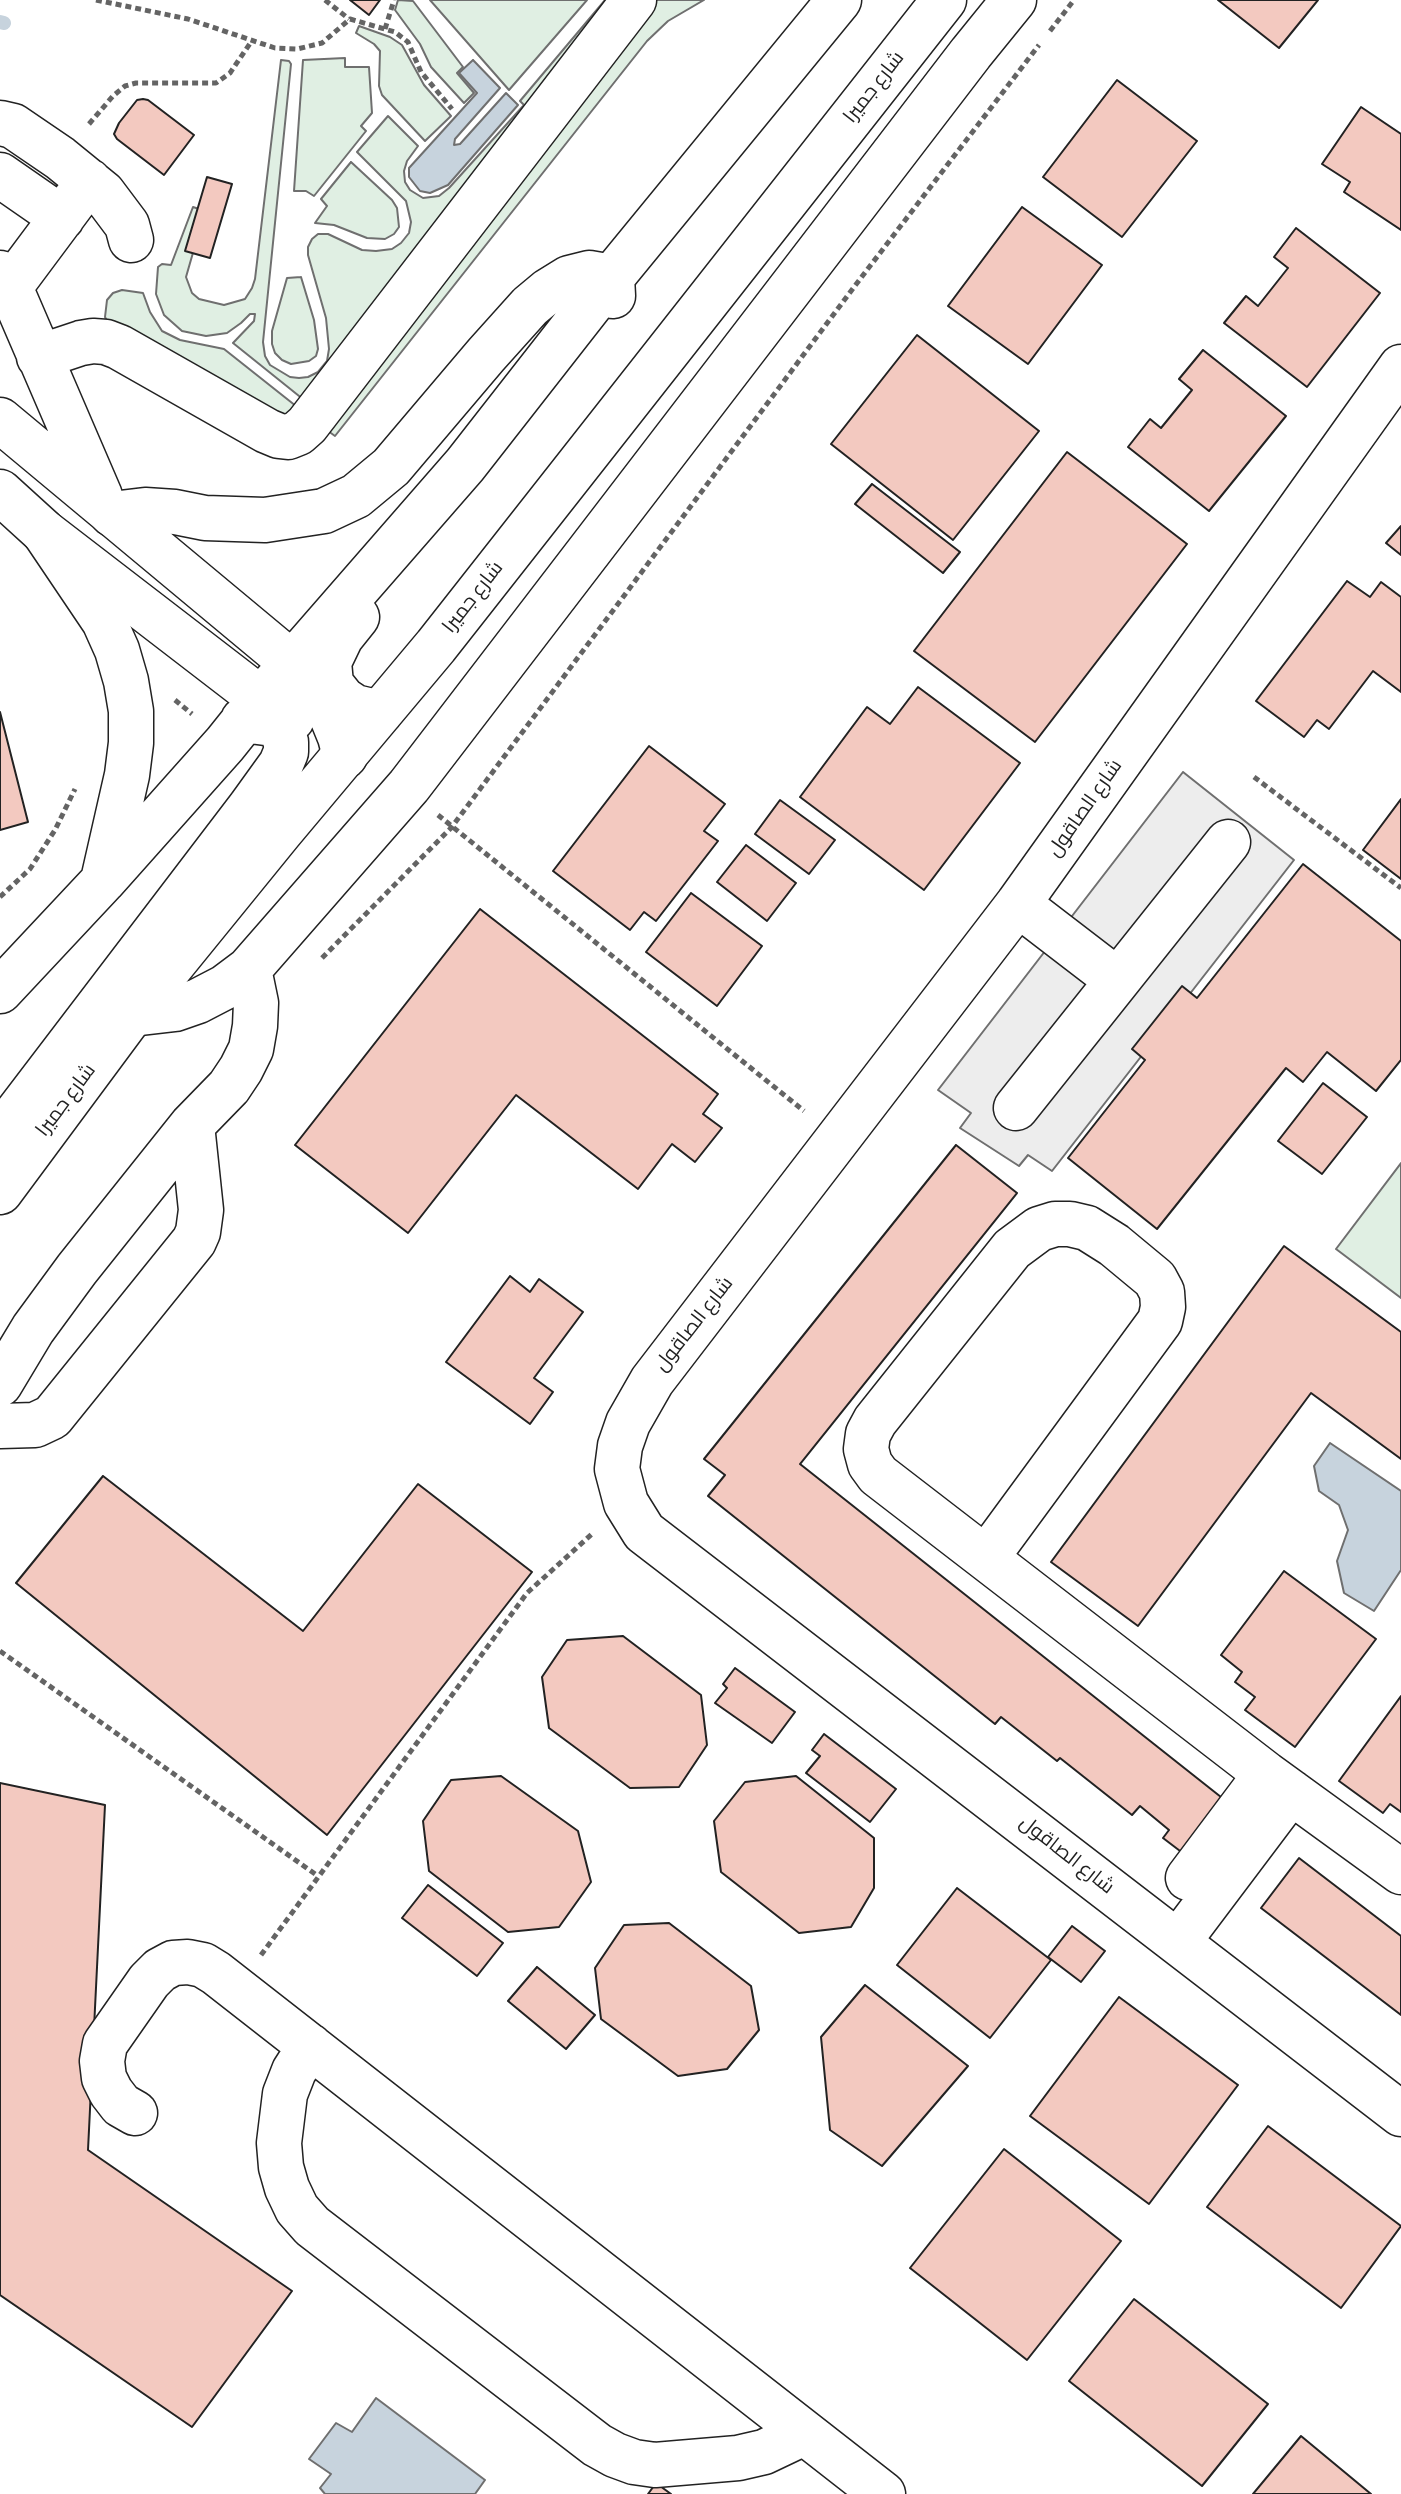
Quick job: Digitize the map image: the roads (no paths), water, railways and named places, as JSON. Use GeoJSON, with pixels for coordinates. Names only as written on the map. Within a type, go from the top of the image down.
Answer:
{"type":"FeatureCollection","features":[{"type":"Feature","properties":{"kind":"street"},"geometry":{"type":"LineString","coordinates":[[39,357],[81,343],[106,342],[267,431],[288,437],[298,433],[634,0]]}},
{"type":"Feature","properties":{"kind":"street"},"geometry":{"type":"LineString","coordinates":[[0,991],[225,744],[465,465],[612,277],[839,0]]}},
{"type":"Feature","properties":{"kind":"street","name":"شارع جميرا"},"geometry":{"type":"LineString","coordinates":[[5,1185],[132,1014],[356,736],[436,646],[944,0]]}},
{"type":"Feature","properties":{"kind":"street"},"geometry":{"type":"LineString","coordinates":[[132,1014],[175,1009],[198,1001],[225,987],[249,969],[409,786],[1014,0]]}},
{"type":"Feature","properties":{"kind":"street"},"geometry":{"type":"LineString","coordinates":[[0,123],[13,126],[103,193],[127,225],[131,240]]}},
{"type":"Feature","properties":{"kind":"street"},"geometry":{"type":"LineString","coordinates":[[74,170],[62,218],[5,280],[108,510]]}},
{"type":"Feature","properties":{"kind":"street"},"geometry":{"type":"LineString","coordinates":[[0,175],[62,218]]}},
{"type":"Feature","properties":{"kind":"street"},"geometry":{"type":"LineString","coordinates":[[108,510],[265,520],[324,511],[356,496],[391,467],[530,306],[569,278],[589,273],[612,277]]}},
{"type":"Feature","properties":{"kind":"street"},"geometry":{"type":"LineString","coordinates":[[356,736],[355,707],[343,699],[331,684],[329,662],[341,637],[595,332],[607,316],[613,299],[612,277]]}},
{"type":"Feature","properties":{"kind":"street","name":"شارع الصاقول"},"geometry":{"type":"LineString","coordinates":[[1401,367],[1018,904],[638,1401],[620,1446],[617,1469],[626,1503],[644,1532],[1401,2114]]}},
{"type":"Feature","properties":{"kind":"street"},"geometry":{"type":"LineString","coordinates":[[0,420],[293,664],[329,710],[356,736]]}},
{"type":"Feature","properties":{"kind":"street"},"geometry":{"type":"LineString","coordinates":[[2,497],[273,724],[282,732],[286,742],[281,764],[259,795],[16,1114],[6,1136],[5,1185]]}},
{"type":"Feature","properties":{"kind":"street"},"geometry":{"type":"LineString","coordinates":[[44,532],[104,621],[126,681],[131,711],[131,743],[127,775],[103,881]]}},
{"type":"Feature","properties":{"kind":"street"},"geometry":{"type":"LineString","coordinates":[[252,709],[285,716],[312,729],[356,736]]}},
{"type":"Feature","properties":{"kind":"street"},"geometry":{"type":"LineString","coordinates":[[1016,1108],[1228,842]]}},
{"type":"Feature","properties":{"kind":"street"},"geometry":{"type":"LineString","coordinates":[[1018,904],[1117,980]]}},
{"type":"Feature","properties":{"kind":"street"},"geometry":{"type":"LineString","coordinates":[[0,1384],[33,1329],[77,1269],[241,1069],[251,1049],[255,1026],[256,1003],[249,969]]}},
{"type":"Feature","properties":{"kind":"street"},"geometry":{"type":"LineString","coordinates":[[0,1426],[35,1425],[52,1417],[194,1241],[201,1210],[192,1125]]}},
{"type":"Feature","properties":{"kind":"street"},"geometry":{"type":"LineString","coordinates":[[986,1558],[1160,1321],[1162,1292],[1155,1279],[1114,1245],[1087,1228],[1055,1224],[1039,1229],[1012,1249],[875,1421],[868,1434],[866,1449],[870,1464],[878,1475],[1278,1783],[1401,1872]]}},
{"type":"Feature","properties":{"kind":"street"},"geometry":{"type":"LineString","coordinates":[[1166,1933],[1278,1783]]}},
{"type":"Feature","properties":{"kind":"street"},"geometry":{"type":"LineString","coordinates":[[135,2113],[121,2105],[104,2078],[102,2061],[105,2044],[113,2029],[160,1970],[173,1963],[203,1965],[883,2494]]}},
{"type":"Feature","properties":{"kind":"street"},"geometry":{"type":"LineString","coordinates":[[310,2046],[294,2071],[285,2094],[279,2143],[287,2188],[297,2209],[312,2226],[597,2445],[615,2455],[655,2465],[738,2458],[764,2452],[804,2433]]}},
{"type":"Feature","properties":{"kind":"waterway"},"geometry":{"type":"LineString","coordinates":[[0,22],[4,23]]}}]}
